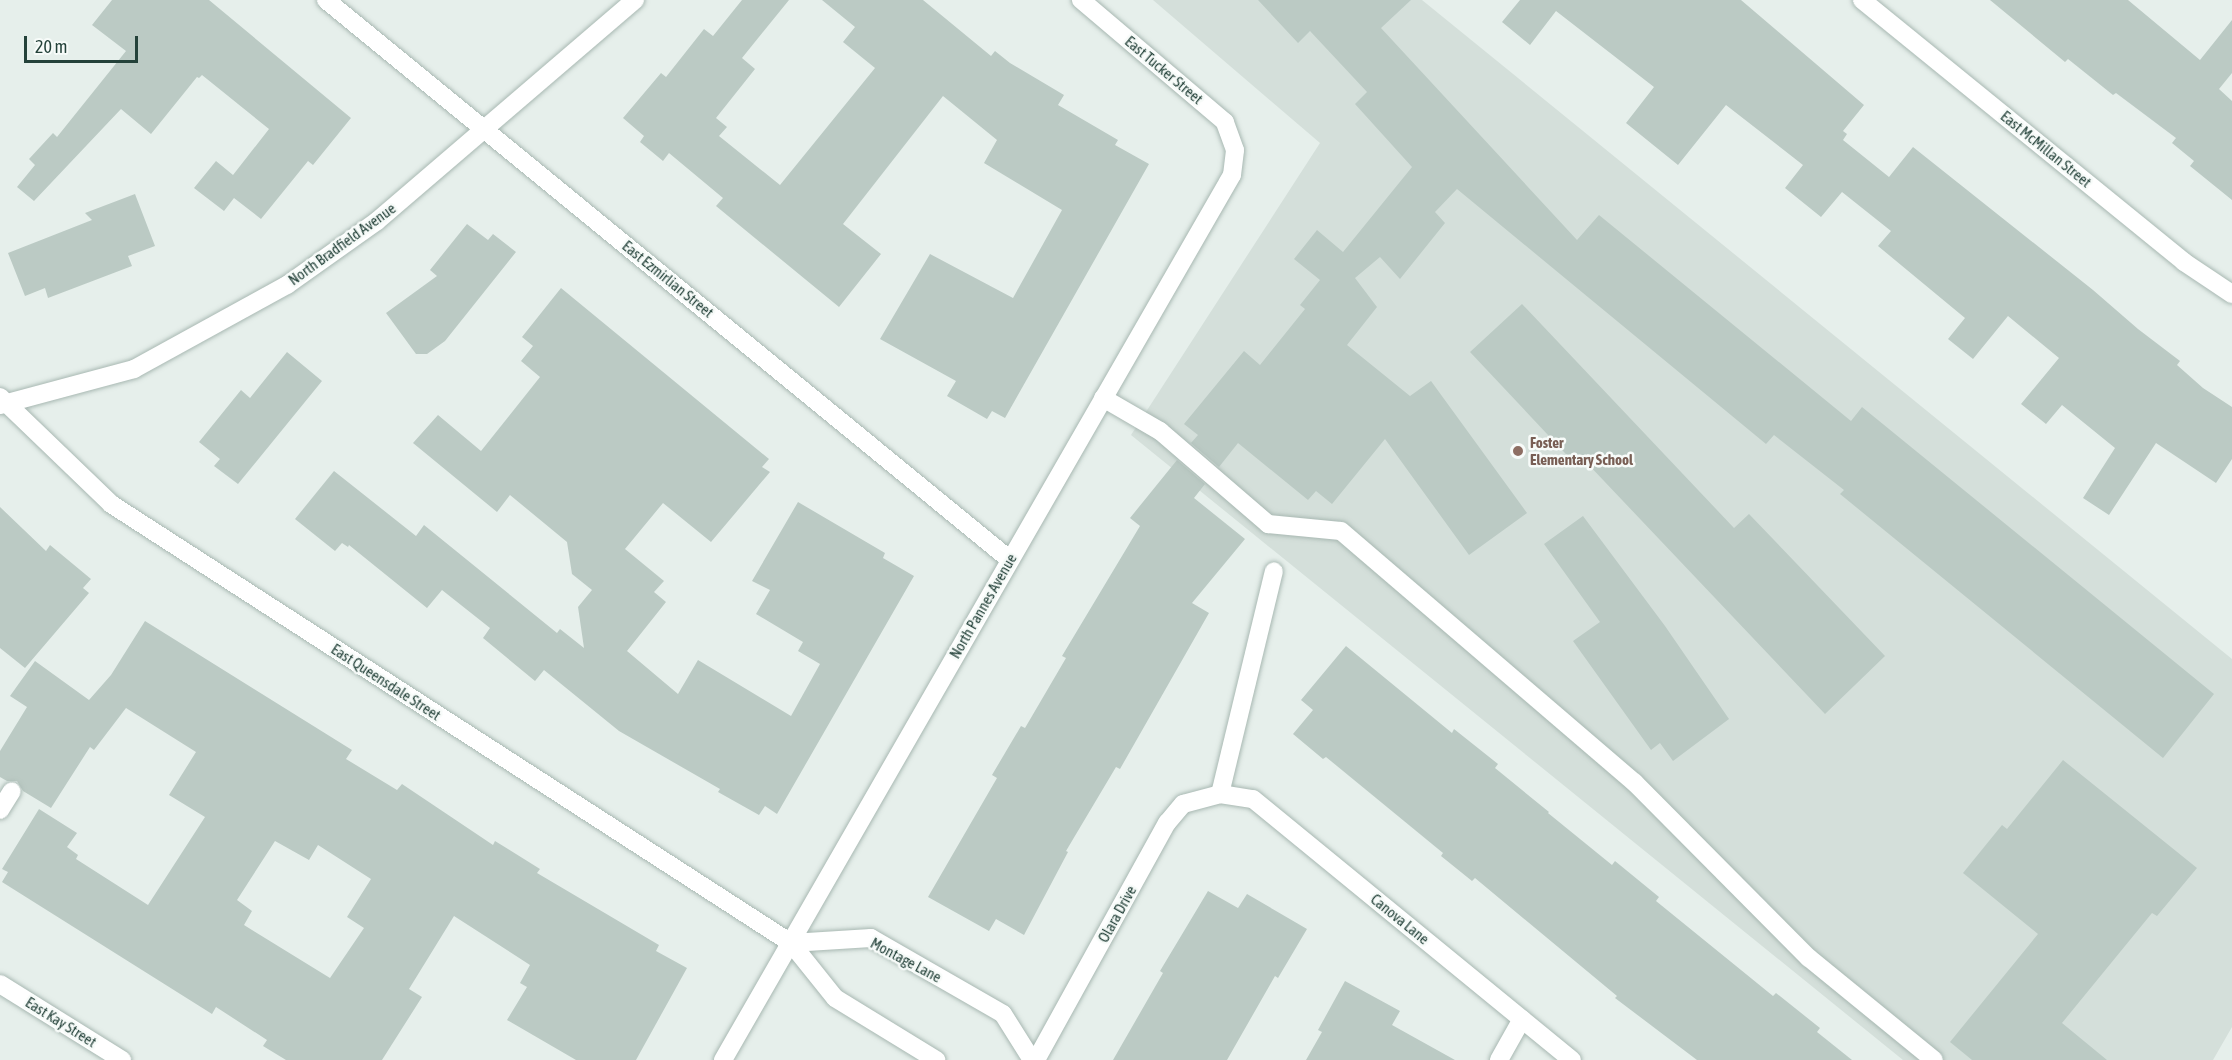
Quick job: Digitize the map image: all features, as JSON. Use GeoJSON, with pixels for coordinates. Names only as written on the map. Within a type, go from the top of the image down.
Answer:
{"type":"FeatureCollection","features":[{"type":"Feature","properties":{"kind":"street","name":"East Ezmirlian Street"},"geometry":{"type":"LineString","coordinates":[[326,0],[1009,559]]}},
{"type":"Feature","properties":{"kind":"street","name":"North Bradfield Avenue"},"geometry":{"type":"LineString","coordinates":[[2,402],[134,369],[287,285],[377,222],[635,0]]}},
{"type":"Feature","properties":{"kind":"street","name":"East Tucker Street"},"geometry":{"type":"LineString","coordinates":[[1081,0],[1225,122],[1235,150]]}},
{"type":"Feature","properties":{"kind":"street","name":"East McMillan Street"},"geometry":{"type":"LineString","coordinates":[[1862,0],[2184,262],[2232,294]]}},
{"type":"Feature","properties":{"kind":"street","name":"North Pannes Avenue"},"geometry":{"type":"LineString","coordinates":[[723,1060],[1009,559],[1232,175],[1235,150]]}},
{"type":"Feature","properties":{"kind":"street"},"geometry":{"type":"LineString","coordinates":[[1103,399],[1160,431],[1268,524],[1341,531],[1634,782],[1809,958],[1934,1060]]}},
{"type":"Feature","properties":{"kind":"street","name":"East Queensdale Street"},"geometry":{"type":"LineString","coordinates":[[2,402],[111,504],[791,943]]}},
{"type":"Feature","properties":{"kind":"street"},"geometry":{"type":"LineString","coordinates":[[1220,794],[1274,571]]}},
{"type":"Feature","properties":{"kind":"street"},"geometry":{"type":"LineString","coordinates":[[0,810],[12,791]]}},
{"type":"Feature","properties":{"kind":"street","name":"Canova Lane"},"geometry":{"type":"LineString","coordinates":[[1220,794],[1253,799],[1572,1060]]}},
{"type":"Feature","properties":{"kind":"street","name":"Olara Drive"},"geometry":{"type":"LineString","coordinates":[[1036,1060],[1167,823],[1183,804],[1220,794]]}},
{"type":"Feature","properties":{"kind":"street","name":"Montage Lane"},"geometry":{"type":"LineString","coordinates":[[791,943],[871,938],[1003,1014],[1032,1060]]}},
{"type":"Feature","properties":{"kind":"street"},"geometry":{"type":"LineString","coordinates":[[791,943],[835,998],[936,1060]]}},
{"type":"Feature","properties":{"kind":"street","name":"East Kay Street"},"geometry":{"type":"LineString","coordinates":[[0,984],[122,1060]]}},
{"type":"Feature","properties":{"kind":"street"},"geometry":{"type":"LineString","coordinates":[[1498,1060],[1522,1019]]}},
{"type":"Feature","properties":{"kind":"shaded area"},"geometry":{"type":"Polygon","coordinates":[[[1153,0],[1422,0],[2232,659],[2232,1027],[2213,1060],[1903,1060],[1131,435],[1320,143],[1153,0]]]}},
{"type":"Feature","properties":{"kind":"building"},"geometry":{"type":"Polygon","coordinates":[[[112,0],[209,0],[351,118],[313,165],[308,161],[261,219],[234,198],[224,211],[194,188],[216,161],[233,175],[269,129],[202,75],[197,77],[151,134],[121,109],[34,201],[17,187],[35,165],[29,159],[53,133],[57,137],[126,51],[92,25],[112,0]]]}},
{"type":"Feature","properties":{"kind":"building"},"geometry":{"type":"Polygon","coordinates":[[[742,0],[789,0],[742,58],[755,69],[716,118],[727,127],[719,136],[780,185],[875,68],[843,42],[855,27],[822,0],[923,0],[991,56],[995,51],[1010,63],[1064,95],[1058,105],[1118,140],[1115,145],[1149,164],[1005,418],[992,411],[987,419],[947,396],[956,381],[880,339],[930,254],[1013,298],[1062,210],[984,163],[997,140],[943,96],[843,224],[881,254],[839,307],[716,206],[723,198],[669,153],[663,161],[640,142],[644,136],[623,118],[661,73],[666,77],[704,29],[713,36],[742,0]]]}},
{"type":"Feature","properties":{"kind":"building"},"geometry":{"type":"Polygon","coordinates":[[[1258,0],[1411,0],[1381,28],[1577,240],[1599,215],[1851,421],[1862,407],[2214,694],[2163,758],[1840,494],[1844,490],[1774,435],[1766,444],[1457,189],[1435,212],[1445,223],[1400,279],[1380,257],[1355,278],[1377,307],[1347,345],[1410,396],[1431,381],[1527,513],[1469,555],[1385,439],[1332,504],[1316,491],[1308,500],[1238,443],[1219,467],[1191,443],[1198,435],[1184,424],[1244,351],[1260,365],[1305,309],[1300,305],[1320,280],[1294,259],[1317,230],[1343,252],[1412,167],[1355,104],[1367,92],[1310,31],[1298,43],[1258,0]]]}},
{"type":"Feature","properties":{"kind":"building"},"geometry":{"type":"Polygon","coordinates":[[[1520,0],[1741,0],[1864,105],[1843,131],[1847,134],[1843,140],[1889,177],[1913,147],[2180,361],[2177,365],[2203,388],[2232,407],[2232,459],[2216,483],[2156,443],[2109,515],[2083,498],[2115,448],[2062,405],[2046,424],[2021,404],[2059,358],[2008,316],[1973,359],[1948,339],[1965,318],[1878,246],[1891,231],[1842,192],[1821,217],[1785,188],[1803,165],[1726,105],[1678,165],[1626,123],[1654,87],[1556,11],[1530,45],[1502,22],[1520,0]]]}},
{"type":"Feature","properties":{"kind":"building"},"geometry":{"type":"Polygon","coordinates":[[[1990,0],[2128,0],[2200,60],[2232,20],[2232,73],[2219,89],[2232,101],[2232,200],[2190,166],[2194,161],[2172,143],[2176,138],[2116,93],[2113,95],[2068,59],[2065,62],[1990,0]]]}},
{"type":"Feature","properties":{"kind":"building"},"geometry":{"type":"Polygon","coordinates":[[[135,194],[155,246],[128,256],[132,266],[48,298],[45,288],[25,296],[8,253],[92,220],[85,213],[135,194]]]}},
{"type":"Feature","properties":{"kind":"building"},"geometry":{"type":"Polygon","coordinates":[[[467,224],[488,240],[493,234],[516,252],[445,341],[427,354],[416,354],[386,313],[437,276],[430,270],[467,224]]]}},
{"type":"Feature","properties":{"kind":"building"},"geometry":{"type":"Polygon","coordinates":[[[561,288],[769,459],[762,467],[770,472],[711,542],[663,503],[625,549],[664,581],[654,592],[666,602],[627,651],[678,694],[698,660],[791,716],[820,664],[798,651],[803,642],[756,614],[770,590],[752,581],[798,502],[885,553],[883,558],[914,576],[777,814],[765,806],[759,815],[718,792],[720,789],[619,731],[544,670],[535,681],[483,638],[490,628],[442,590],[427,608],[349,545],[348,547],[342,543],[335,551],[295,519],[334,471],[416,536],[424,525],[557,633],[560,629],[584,648],[578,607],[592,590],[572,574],[567,542],[510,495],[497,512],[413,443],[438,415],[481,451],[540,377],[521,361],[533,346],[522,337],[561,288]]]}},
{"type":"Feature","properties":{"kind":"building"},"geometry":{"type":"Polygon","coordinates":[[[1522,304],[1734,528],[1749,514],[1885,656],[1825,714],[1586,462],[1579,468],[1470,352],[1522,304]]]}},
{"type":"Feature","properties":{"kind":"building"},"geometry":{"type":"Polygon","coordinates":[[[287,352],[322,381],[238,484],[214,466],[220,459],[199,442],[241,390],[250,398],[287,352]]]}},
{"type":"Feature","properties":{"kind":"building"},"geometry":{"type":"Polygon","coordinates":[[[1177,460],[1205,484],[1194,498],[1245,539],[1192,603],[1209,613],[1120,769],[1116,767],[1066,851],[1068,852],[1024,935],[996,919],[989,931],[928,897],[997,778],[992,775],[1021,726],[1025,728],[1066,658],[1062,656],[1140,526],[1130,518],[1177,460]]]}},
{"type":"Feature","properties":{"kind":"building"},"geometry":{"type":"Polygon","coordinates":[[[0,507],[46,551],[50,545],[91,579],[83,588],[89,593],[25,668],[0,648],[0,507]]]}},
{"type":"Feature","properties":{"kind":"building"},"geometry":{"type":"Polygon","coordinates":[[[1583,516],[1665,626],[1729,719],[1673,761],[1660,743],[1651,750],[1573,641],[1600,622],[1544,544],[1583,516]]]}},
{"type":"Feature","properties":{"kind":"building"},"geometry":{"type":"Polygon","coordinates":[[[145,621],[352,750],[346,759],[397,790],[402,784],[493,845],[495,841],[540,869],[537,873],[659,945],[656,951],[687,968],[636,1060],[576,1060],[507,1020],[527,987],[520,983],[530,965],[454,916],[409,989],[422,997],[382,1060],[286,1060],[263,1046],[267,1040],[216,1007],[212,1014],[2,882],[8,872],[2,869],[39,809],[77,833],[67,847],[78,855],[76,859],[148,905],[205,817],[169,795],[196,752],[126,708],[94,750],[90,747],[51,808],[23,791],[17,781],[7,781],[0,777],[0,751],[27,707],[10,696],[35,661],[89,700],[111,675],[145,621]],[[275,841],[237,900],[252,911],[244,925],[330,978],[364,928],[347,917],[371,879],[318,845],[309,860],[275,841]]]}},
{"type":"Feature","properties":{"kind":"building"},"geometry":{"type":"Polygon","coordinates":[[[1346,646],[1452,733],[1454,729],[1498,764],[1495,768],[1548,813],[1612,865],[1615,861],[1659,897],[1656,901],[1773,996],[1776,993],[1820,1028],[1817,1032],[1852,1060],[1697,1060],[1615,998],[1617,996],[1475,878],[1472,881],[1441,856],[1443,853],[1326,757],[1323,759],[1293,734],[1313,710],[1301,700],[1346,646]]]}},
{"type":"Feature","properties":{"kind":"building"},"geometry":{"type":"Polygon","coordinates":[[[2063,760],[2197,868],[2157,916],[2152,913],[2062,1023],[2107,1060],[1972,1060],[1950,1042],[2038,934],[1963,873],[2002,825],[2007,829],[2063,760]]]}},
{"type":"Feature","properties":{"kind":"building"},"geometry":{"type":"Polygon","coordinates":[[[1208,891],[1238,908],[1247,894],[1307,929],[1278,978],[1275,976],[1227,1060],[1113,1060],[1163,973],[1160,971],[1208,891]]]}},
{"type":"Feature","properties":{"kind":"building"},"geometry":{"type":"Polygon","coordinates":[[[1345,981],[1400,1011],[1392,1025],[1455,1060],[1306,1060],[1322,1032],[1318,1030],[1345,981]]]}},
{"type":"Feature","properties":{"kind":"place","name":"Foster Elementary School"},"geometry":{"type":"Point","coordinates":[1518,451]}}]}
